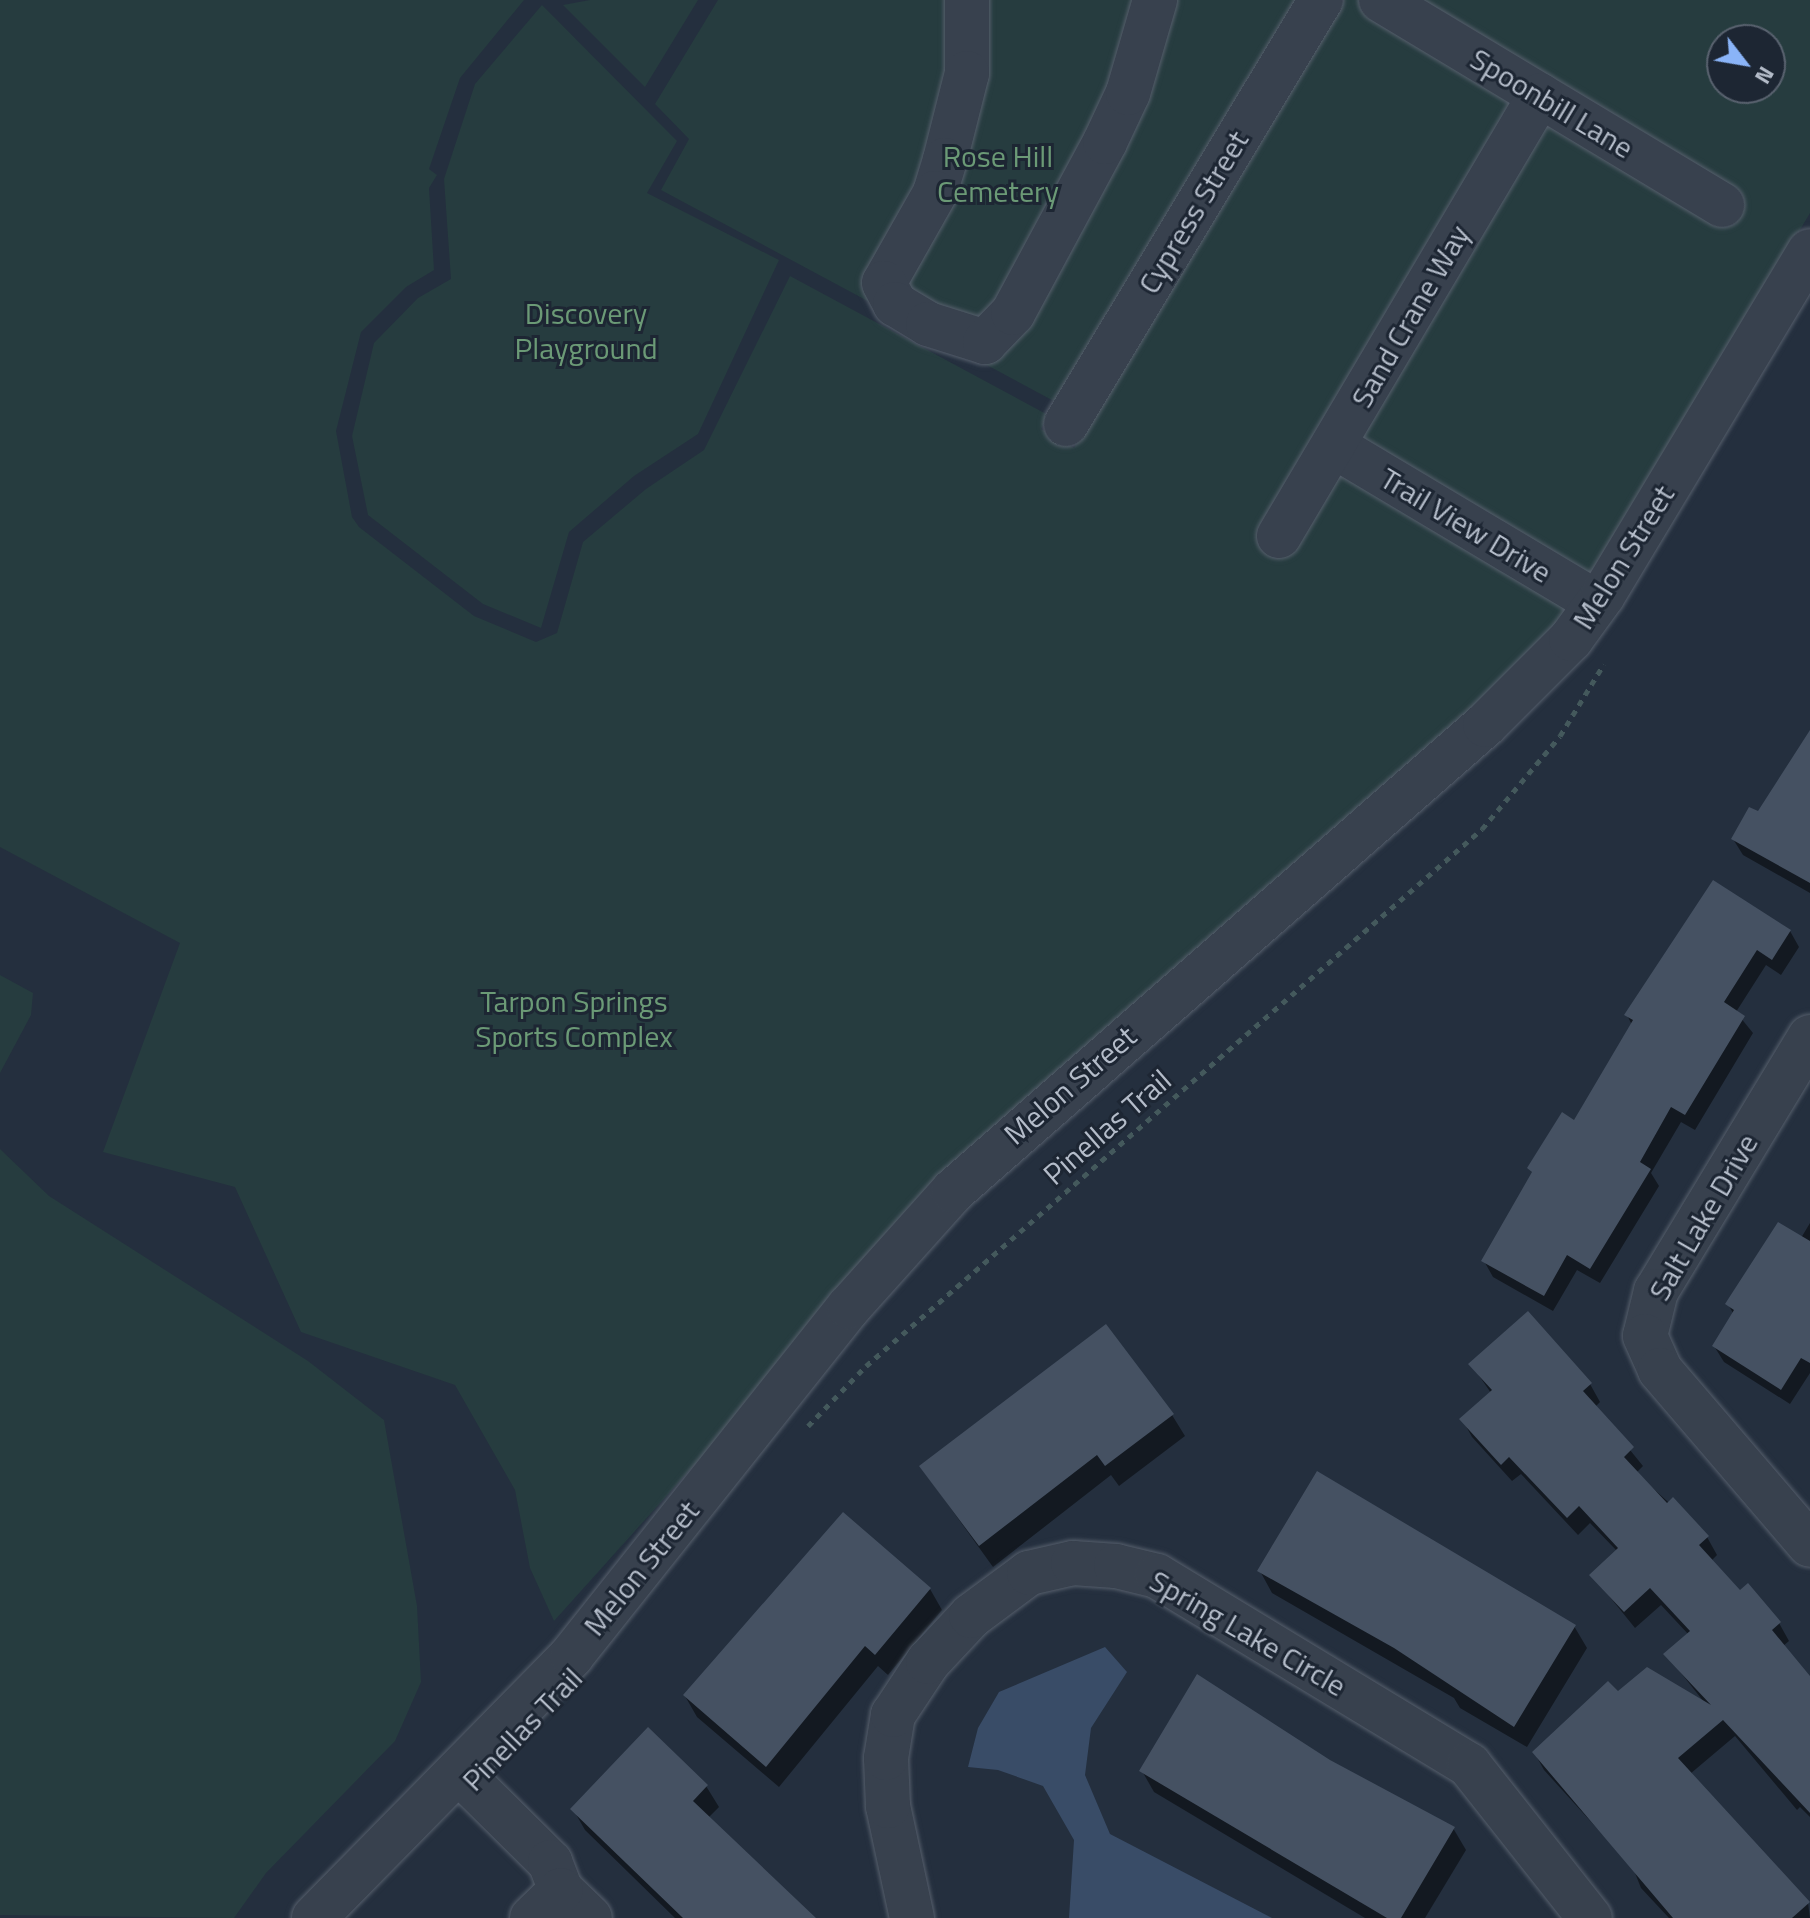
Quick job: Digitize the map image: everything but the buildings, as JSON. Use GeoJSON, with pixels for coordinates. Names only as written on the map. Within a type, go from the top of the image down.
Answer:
{"type":"FeatureCollection","features":[{"type":"Feature","properties":{"kind":"street"},"geometry":{"type":"LineString","coordinates":[[967,0],[967,73],[945,160],[935,193],[884,283],[895,304],[928,324],[985,342],[1013,313],[1105,142],[1128,93],[1155,0]]}},
{"type":"Feature","properties":{"kind":"street","name":"Cypress Street"},"geometry":{"type":"LineString","coordinates":[[1066,424],[1321,0]]}},
{"type":"Feature","properties":{"kind":"street","name":"Spoonbill Lane"},"geometry":{"type":"LineString","coordinates":[[1381,0],[1722,205]]}},
{"type":"Feature","properties":{"kind":"street","name":"Sand Crane Way"},"geometry":{"type":"LineString","coordinates":[[1279,536],[1540,95]]}},
{"type":"Feature","properties":{"kind":"street","name":"Melon Street"},"geometry":{"type":"LineString","coordinates":[[314,1918],[449,1784],[572,1655],[849,1307],[953,1191],[1505,708],[1571,639],[1597,603],[1810,251]]}},
{"type":"Feature","properties":{"kind":"street","name":"Trail View Drive"},"geometry":{"type":"LineString","coordinates":[[1334,446],[1597,603]]}},
{"type":"Feature","properties":{"kind":"street","name":"Salt Lake Drive"},"geometry":{"type":"LineString","coordinates":[[1810,1037],[1656,1291],[1645,1336],[1660,1370],[1810,1545]]}},
{"type":"Feature","properties":{"kind":"street","name":"Spring Lake Circle"},"geometry":{"type":"LineString","coordinates":[[912,1918],[886,1782],[889,1730],[900,1701],[937,1651],[1001,1591],[1042,1566],[1089,1563],[1141,1570],[1177,1586],[1469,1765],[1590,1918]]}},
{"type":"Feature","properties":{"kind":"street"},"geometry":{"type":"LineString","coordinates":[[449,1784],[550,1862],[561,1909]]}},
{"type":"Feature","properties":{"kind":"path","name":"Pinellas Trail"},"geometry":{"type":"LineString","coordinates":[[801,1434],[866,1366],[1482,829],[1560,736],[1609,656]]}},
{"type":"Feature","properties":{"kind":"green space","name":"Tarpon Springs Sports Complex"},"geometry":{"type":"Polygon","coordinates":[[[0,0],[524,0],[460,78],[429,169],[437,175],[429,188],[434,270],[406,287],[361,332],[336,431],[352,517],[359,527],[474,616],[536,642],[557,633],[583,542],[646,489],[704,450],[790,276],[1048,415],[1041,429],[1074,448],[1344,0],[1810,0],[1810,213],[1587,585],[1556,626],[1491,694],[955,1161],[724,1432],[554,1621],[530,1568],[515,1490],[455,1385],[301,1332],[235,1187],[103,1152],[180,943],[0,847],[0,0]]]}},
{"type":"Feature","properties":{"kind":"green space"},"geometry":{"type":"Polygon","coordinates":[[[590,0],[698,0],[645,87],[563,5],[590,0]]]}},
{"type":"Feature","properties":{"kind":"green space","name":"Rose Hill Cemetery"},"geometry":{"type":"Polygon","coordinates":[[[718,0],[1312,0],[1063,406],[661,190],[689,139],[655,104],[718,0]]]}},
{"type":"Feature","properties":{"kind":"green space","name":"Discovery Playground"},"geometry":{"type":"Polygon","coordinates":[[[542,5],[677,141],[647,193],[779,260],[698,434],[634,476],[569,532],[541,628],[483,604],[368,515],[352,436],[374,343],[418,298],[451,279],[444,179],[475,84],[542,5]]]}},
{"type":"Feature","properties":{"kind":"green space"},"geometry":{"type":"Polygon","coordinates":[[[0,975],[33,993],[31,1015],[0,1073],[0,975]]]}},
{"type":"Feature","properties":{"kind":"green space"},"geometry":{"type":"Polygon","coordinates":[[[0,1149],[49,1196],[308,1361],[384,1420],[417,1606],[421,1682],[395,1741],[266,1873],[234,1918],[0,1915],[0,1149]]]}},
{"type":"Feature","properties":{"kind":"water"},"geometry":{"type":"Polygon","coordinates":[[[1105,1647],[1127,1672],[1091,1728],[1085,1775],[1110,1834],[1272,1918],[1069,1918],[1074,1840],[1043,1786],[998,1770],[968,1767],[978,1728],[999,1692],[1105,1647]]]}}]}
